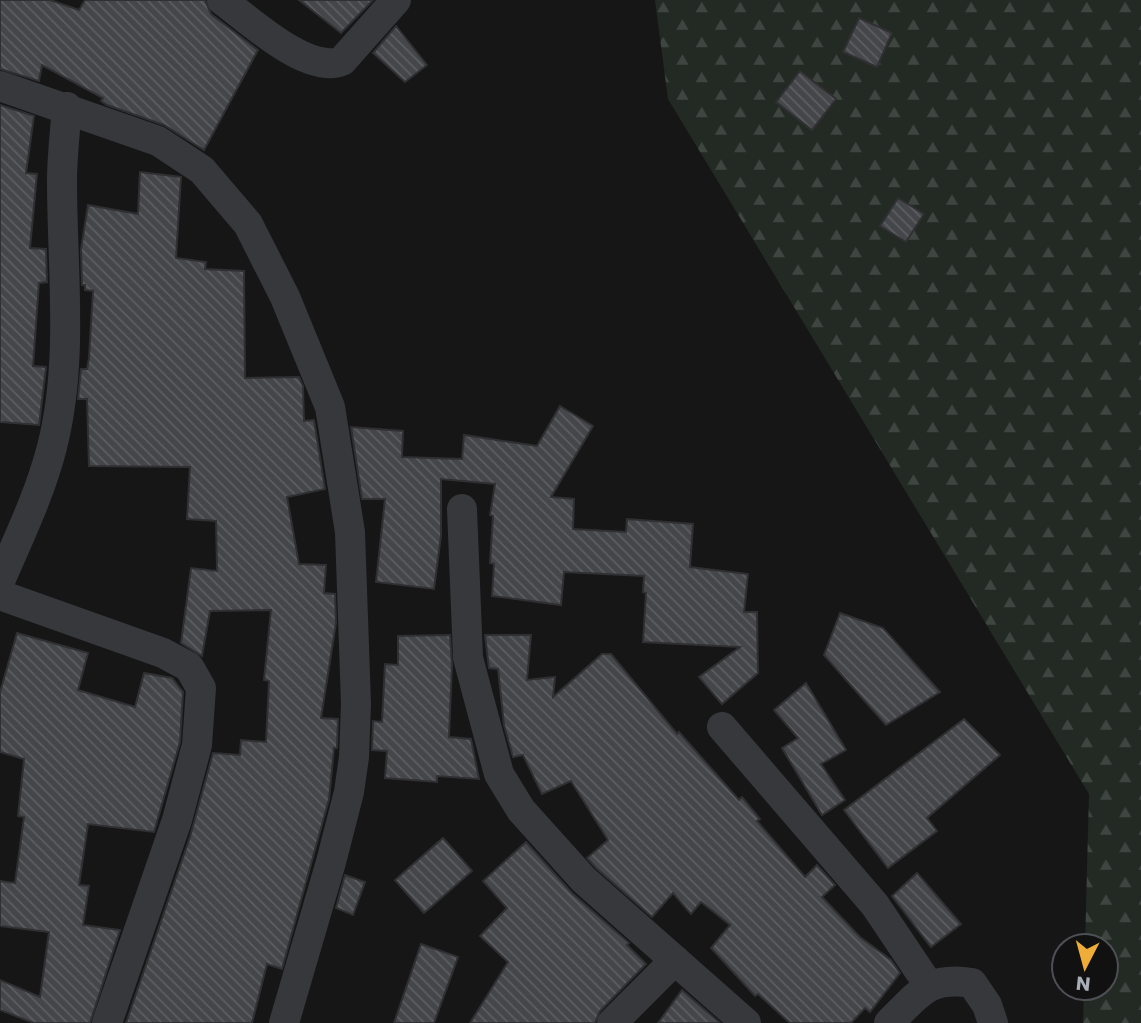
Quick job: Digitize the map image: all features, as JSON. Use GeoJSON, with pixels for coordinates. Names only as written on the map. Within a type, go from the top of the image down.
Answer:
{"type":"FeatureCollection","features":[{"type":"Feature","properties":{"kind":"street"},"geometry":{"type":"LineString","coordinates":[[222,0],[304,59],[331,65],[342,61],[396,0]]}},
{"type":"Feature","properties":{"kind":"street"},"geometry":{"type":"LineString","coordinates":[[0,86],[158,141],[202,170],[248,224],[285,297],[330,407],[350,532],[356,704],[354,757],[343,815],[284,1023]]}},
{"type":"Feature","properties":{"kind":"street"},"geometry":{"type":"LineString","coordinates":[[0,581],[37,497],[52,445],[63,383],[65,257],[62,181],[66,107]]}},
{"type":"Feature","properties":{"kind":"street"},"geometry":{"type":"LineString","coordinates":[[462,509],[468,658],[499,774],[521,810],[583,880],[746,1023]]}},
{"type":"Feature","properties":{"kind":"street"},"geometry":{"type":"LineString","coordinates":[[0,595],[163,653],[189,667],[201,688],[197,745],[180,807],[107,1023]]}},
{"type":"Feature","properties":{"kind":"street"},"geometry":{"type":"LineString","coordinates":[[722,727],[875,905],[928,984]]}},
{"type":"Feature","properties":{"kind":"street"},"geometry":{"type":"LineString","coordinates":[[612,1023],[674,960]]}},
{"type":"Feature","properties":{"kind":"street"},"geometry":{"type":"LineString","coordinates":[[889,1023],[928,984],[950,979],[972,983],[987,1005],[993,1023]]}},
{"type":"Feature","properties":{"kind":"green space"},"geometry":{"type":"Polygon","coordinates":[[[655,0],[1141,0],[1141,1023],[1083,1023],[1084,1002],[1120,1002],[1120,932],[1085,932],[1089,794],[668,99],[655,0]]]}},
{"type":"Feature","properties":{"kind":"building"},"geometry":{"type":"Polygon","coordinates":[[[0,0],[50,0],[79,10],[85,0],[205,0],[211,14],[258,50],[204,150],[164,125],[107,105],[101,101],[103,98],[42,65],[39,81],[0,69],[0,0]]]}},
{"type":"Feature","properties":{"kind":"building"},"geometry":{"type":"Polygon","coordinates":[[[299,0],[373,0],[341,33],[299,0]]]}},
{"type":"Feature","properties":{"kind":"building"},"geometry":{"type":"Polygon","coordinates":[[[859,18],[892,33],[877,67],[843,52],[859,18]]]}},
{"type":"Feature","properties":{"kind":"building"},"geometry":{"type":"Polygon","coordinates":[[[396,26],[427,65],[405,82],[373,53],[396,26]]]}},
{"type":"Feature","properties":{"kind":"building"},"geometry":{"type":"Polygon","coordinates":[[[800,71],[836,99],[812,130],[776,102],[800,71]]]}},
{"type":"Feature","properties":{"kind":"building"},"geometry":{"type":"Polygon","coordinates":[[[0,105],[34,116],[26,173],[37,174],[30,248],[46,249],[47,282],[39,283],[33,366],[46,367],[39,425],[0,422],[0,105]]]}},
{"type":"Feature","properties":{"kind":"building"},"geometry":{"type":"Polygon","coordinates":[[[140,172],[181,177],[176,258],[206,262],[205,269],[244,271],[245,378],[299,377],[303,386],[304,421],[314,420],[325,489],[287,497],[299,564],[326,565],[324,593],[335,594],[336,623],[321,718],[338,719],[337,748],[334,748],[329,799],[282,969],[267,964],[252,1023],[126,1023],[190,837],[213,753],[240,755],[241,740],[266,742],[269,681],[264,680],[271,610],[210,611],[202,656],[181,643],[191,568],[217,571],[216,521],[187,519],[190,467],[89,466],[87,399],[78,399],[81,369],[87,369],[89,358],[93,291],[85,290],[85,285],[82,285],[81,249],[88,205],[138,214],[140,172]]]}},
{"type":"Feature","properties":{"kind":"building"},"geometry":{"type":"Polygon","coordinates":[[[898,198],[924,214],[906,242],[880,226],[898,198]]]}},
{"type":"Feature","properties":{"kind":"building"},"geometry":{"type":"Polygon","coordinates":[[[560,406],[593,426],[551,497],[574,499],[573,529],[626,532],[627,519],[693,524],[690,567],[748,574],[744,612],[757,612],[758,673],[722,704],[699,677],[740,647],[643,642],[646,593],[643,592],[644,576],[564,572],[561,605],[492,596],[494,564],[490,563],[493,516],[490,515],[495,484],[441,479],[441,536],[434,589],[376,582],[385,499],[362,499],[351,427],[403,431],[402,457],[462,459],[464,435],[537,446],[560,406]]]}},
{"type":"Feature","properties":{"kind":"building"},"geometry":{"type":"Polygon","coordinates":[[[840,613],[883,628],[940,692],[886,725],[824,655],[840,613]]]}},
{"type":"Feature","properties":{"kind":"building"},"geometry":{"type":"Polygon","coordinates":[[[17,633],[88,653],[78,690],[135,707],[144,673],[172,678],[183,692],[180,742],[154,832],[88,824],[79,885],[89,886],[83,925],[120,930],[90,1023],[34,1023],[0,1010],[0,980],[40,997],[49,932],[0,926],[0,881],[15,883],[24,817],[18,816],[24,759],[0,752],[0,692],[17,633]]]}},
{"type":"Feature","properties":{"kind":"building"},"geometry":{"type":"Polygon","coordinates":[[[450,635],[452,665],[449,737],[471,739],[479,779],[437,776],[437,782],[385,778],[387,751],[372,750],[373,721],[382,722],[385,664],[398,665],[398,636],[450,635]]]}},
{"type":"Feature","properties":{"kind":"building"},"geometry":{"type":"Polygon","coordinates":[[[485,635],[531,635],[527,680],[555,677],[553,697],[602,654],[611,654],[677,734],[679,732],[739,800],[742,797],[760,819],[757,821],[805,877],[817,865],[835,885],[822,897],[860,937],[891,960],[900,973],[870,1012],[865,1008],[851,1023],[790,1023],[758,994],[755,996],[711,948],[730,925],[701,902],[691,914],[673,893],[652,917],[596,868],[587,858],[608,840],[571,781],[542,794],[523,755],[513,757],[504,725],[498,669],[489,668],[485,635]]]}},
{"type":"Feature","properties":{"kind":"building"},"geometry":{"type":"Polygon","coordinates":[[[806,683],[846,750],[821,764],[845,800],[822,815],[782,748],[798,738],[774,710],[806,683]]]}},
{"type":"Feature","properties":{"kind":"building"},"geometry":{"type":"Polygon","coordinates":[[[964,719],[1000,755],[927,818],[937,831],[888,868],[844,810],[964,719]]]}},
{"type":"Feature","properties":{"kind":"building"},"geometry":{"type":"Polygon","coordinates":[[[443,838],[472,871],[424,913],[395,880],[443,838]]]}},
{"type":"Feature","properties":{"kind":"building"},"geometry":{"type":"Polygon","coordinates":[[[526,842],[572,893],[629,943],[627,945],[646,964],[600,1011],[595,1023],[470,1023],[508,962],[480,936],[507,908],[483,881],[526,842]]]}},
{"type":"Feature","properties":{"kind":"building"},"geometry":{"type":"Polygon","coordinates":[[[917,873],[961,924],[931,947],[892,896],[917,873]]]}},
{"type":"Feature","properties":{"kind":"building"},"geometry":{"type":"Polygon","coordinates":[[[345,875],[365,882],[353,915],[336,908],[345,875]]]}},
{"type":"Feature","properties":{"kind":"building"},"geometry":{"type":"Polygon","coordinates":[[[421,944],[458,957],[434,1023],[394,1023],[421,944]]]}},
{"type":"Feature","properties":{"kind":"building"},"geometry":{"type":"Polygon","coordinates":[[[682,990],[720,1023],[658,1023],[682,990]]]}}]}
